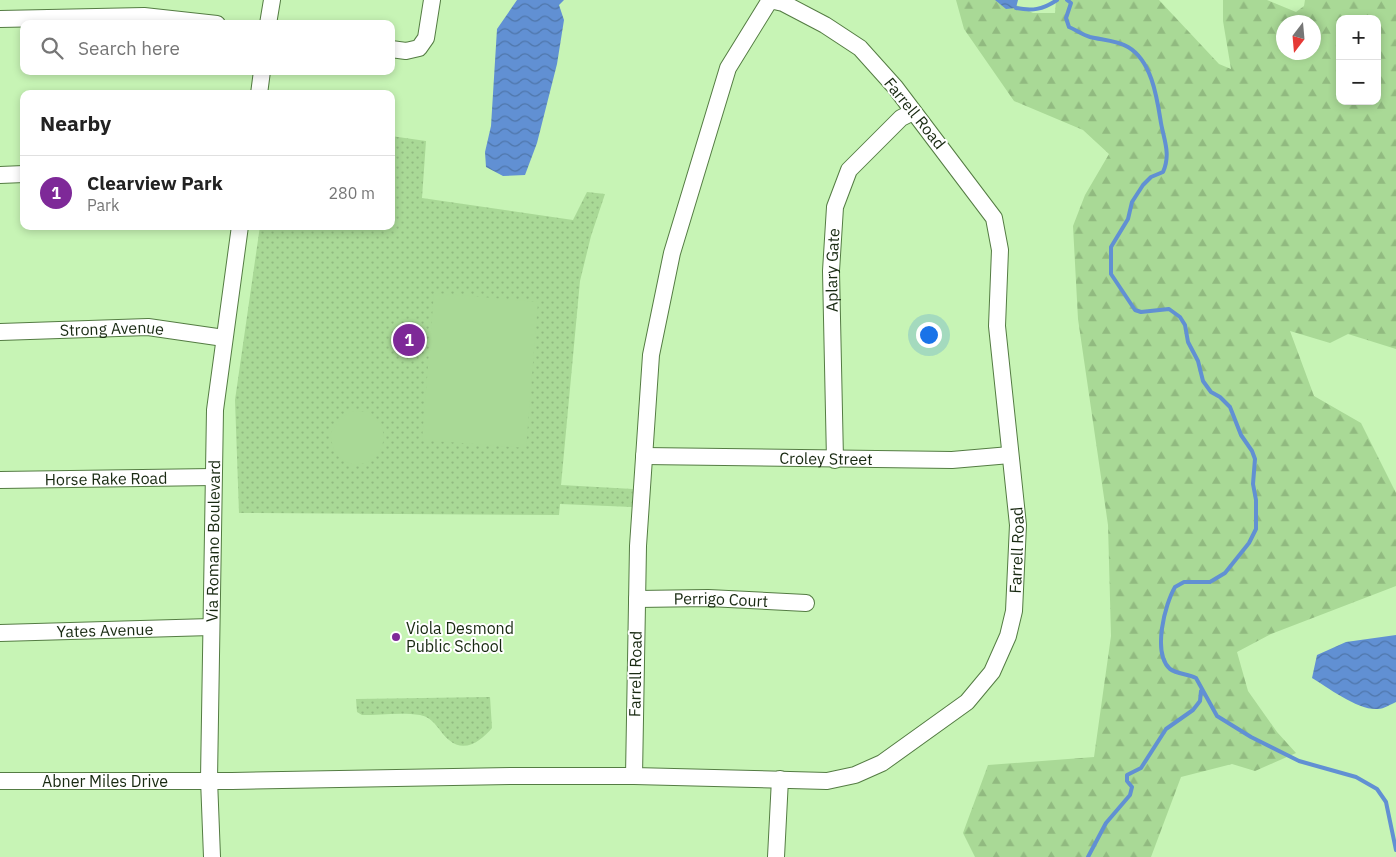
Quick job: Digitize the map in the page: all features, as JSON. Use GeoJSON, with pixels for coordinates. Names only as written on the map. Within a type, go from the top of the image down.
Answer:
{"type":"FeatureCollection","features":[{"type":"Feature","properties":{"kind":"street"},"geometry":{"type":"LineString","coordinates":[[269,20],[272,0]]}},
{"type":"Feature","properties":{"kind":"street"},"geometry":{"type":"LineString","coordinates":[[395,50],[406,51],[419,48],[426,38],[432,0]]}},
{"type":"Feature","properties":{"kind":"street","name":"Farrell Road"},"geometry":{"type":"LineString","coordinates":[[209,779],[634,776],[827,781],[869,770],[882,763],[962,706],[984,682],[1003,648],[1014,611],[1018,525],[997,326],[1000,250],[994,218],[895,87],[860,48],[825,25],[783,3],[770,0],[728,68],[672,253],[651,356],[639,528],[634,776]]}},
{"type":"Feature","properties":{"kind":"street"},"geometry":{"type":"LineString","coordinates":[[0,19],[144,16],[180,20]]}},
{"type":"Feature","properties":{"kind":"street"},"geometry":{"type":"LineString","coordinates":[[260,90],[261,75]]}},
{"type":"Feature","properties":{"kind":"street","name":"Aplary Gate"},"geometry":{"type":"LineString","coordinates":[[835,460],[831,271],[835,207],[849,170],[901,118],[913,112]]}},
{"type":"Feature","properties":{"kind":"street"},"geometry":{"type":"LineString","coordinates":[[0,175],[20,174]]}},
{"type":"Feature","properties":{"kind":"street","name":"Via Romano Boulevard"},"geometry":{"type":"LineString","coordinates":[[212,857],[209,779],[215,410],[239,230]]}},
{"type":"Feature","properties":{"kind":"street","name":"Strong Avenue"},"geometry":{"type":"LineString","coordinates":[[0,332],[148,327],[224,338]]}},
{"type":"Feature","properties":{"kind":"street","name":"Croley Street"},"geometry":{"type":"LineString","coordinates":[[644,456],[835,460],[952,460],[1010,455]]}},
{"type":"Feature","properties":{"kind":"street","name":"Horse Rake Road"},"geometry":{"type":"LineString","coordinates":[[0,480],[213,477]]}},
{"type":"Feature","properties":{"kind":"street","name":"Perrigo Court"},"geometry":{"type":"LineString","coordinates":[[637,599],[708,598],[806,603]]}},
{"type":"Feature","properties":{"kind":"street","name":"Yates Avenue"},"geometry":{"type":"LineString","coordinates":[[0,632],[211,626]]}},
{"type":"Feature","properties":{"kind":"street","name":"Abner Miles Drive"},"geometry":{"type":"LineString","coordinates":[[0,781],[209,779]]}},
{"type":"Feature","properties":{"kind":"street"},"geometry":{"type":"LineString","coordinates":[[776,857],[780,779]]}},
{"type":"Feature","properties":{"kind":"green space"},"geometry":{"type":"Polygon","coordinates":[[[956,0],[1005,0],[1033,13],[1055,13],[1056,0],[1159,0],[1219,64],[1231,69],[1223,21],[1223,0],[1267,0],[1296,12],[1304,6],[1305,0],[1396,0],[1396,349],[1348,334],[1330,343],[1290,331],[1314,396],[1361,423],[1396,493],[1396,586],[1271,634],[1237,652],[1248,691],[1277,732],[1296,753],[1255,771],[1232,764],[1181,777],[1151,857],[975,857],[963,833],[988,765],[1094,757],[1111,636],[1108,525],[1078,319],[1073,226],[1085,195],[1109,154],[1083,130],[1014,101],[964,29],[956,0]]]}},
{"type":"Feature","properties":{"kind":"green space"},"geometry":{"type":"Polygon","coordinates":[[[395,137],[426,141],[422,198],[573,220],[587,192],[605,194],[591,236],[580,281],[561,485],[633,489],[632,507],[560,504],[559,515],[239,513],[235,400],[259,230],[395,230],[395,137]]]}},
{"type":"Feature","properties":{"kind":"green space"},"geometry":{"type":"Polygon","coordinates":[[[434,293],[538,302],[526,448],[422,440],[434,293]]]}},
{"type":"Feature","properties":{"kind":"green space"},"geometry":{"type":"Polygon","coordinates":[[[351,411],[369,412],[382,426],[383,430],[383,442],[377,455],[367,462],[360,464],[347,463],[338,456],[332,444],[330,434],[340,419],[351,411]]]}},
{"type":"Feature","properties":{"kind":"green space"},"geometry":{"type":"Polygon","coordinates":[[[490,697],[492,728],[478,741],[467,746],[455,744],[445,737],[433,722],[420,715],[362,715],[357,712],[356,699],[490,697]]]}},
{"type":"Feature","properties":{"kind":"water"},"geometry":{"type":"Polygon","coordinates":[[[517,0],[564,0],[559,5],[564,20],[557,64],[537,143],[525,175],[503,176],[486,167],[485,152],[491,126],[497,29],[517,0]]]}},
{"type":"Feature","properties":{"kind":"water"},"geometry":{"type":"Polygon","coordinates":[[[995,0],[1018,0],[1016,8],[1006,9],[995,0]]]}},
{"type":"Feature","properties":{"kind":"water"},"geometry":{"type":"Polygon","coordinates":[[[1396,635],[1396,702],[1380,709],[1370,709],[1344,698],[1312,678],[1317,655],[1346,642],[1396,635]]]}},
{"type":"Feature","properties":{"kind":"waterway"},"geometry":{"type":"LineString","coordinates":[[1016,8],[1037,9],[1057,0]]}},
{"type":"Feature","properties":{"kind":"waterway"},"geometry":{"type":"LineString","coordinates":[[1067,0],[1071,3],[1066,18],[1069,27],[1090,37],[1128,47],[1143,61],[1155,92],[1166,147],[1163,172],[1151,177],[1143,185],[1132,202],[1128,219],[1111,247],[1111,274],[1135,310],[1141,312],[1169,309],[1180,317],[1185,325],[1188,342],[1198,361],[1203,381],[1211,392],[1220,397],[1230,407],[1241,435],[1255,459],[1253,484],[1256,500],[1256,529],[1249,543],[1225,573],[1210,582],[1184,582],[1175,587],[1167,605],[1162,628],[1161,641],[1165,662],[1173,671],[1196,678],[1217,716],[1251,737],[1299,761],[1356,777],[1377,789],[1386,802],[1396,850]]}},
{"type":"Feature","properties":{"kind":"waterway"},"geometry":{"type":"LineString","coordinates":[[1088,857],[1106,823],[1130,795],[1132,787],[1127,781],[1127,775],[1141,768],[1166,729],[1193,710],[1200,701],[1201,691]]}},
{"type":"Feature","properties":{"kind":"place","name":"Clearview Park"},"geometry":{"type":"Point","coordinates":[409,340]}},
{"type":"Feature","properties":{"kind":"place","name":"Viola Desmond Public School"},"geometry":{"type":"Point","coordinates":[396,637]}}]}
